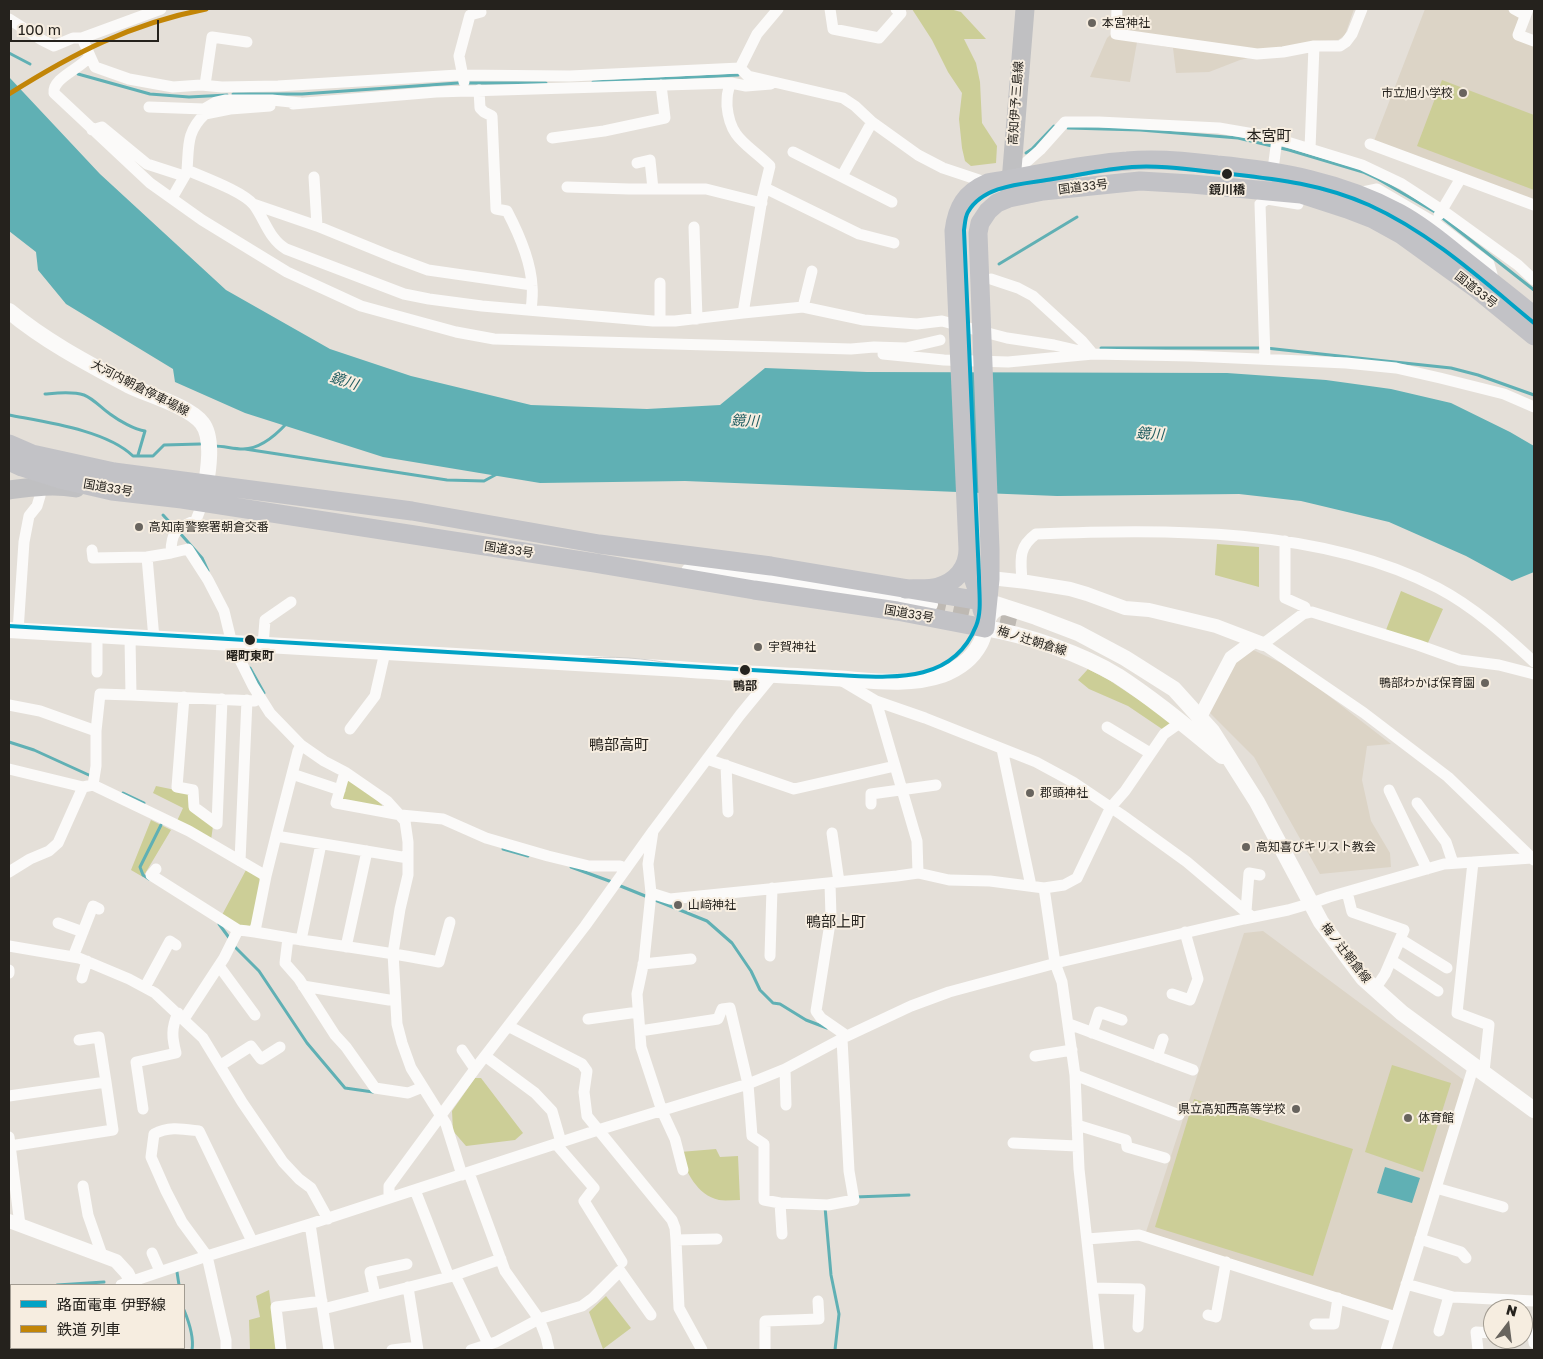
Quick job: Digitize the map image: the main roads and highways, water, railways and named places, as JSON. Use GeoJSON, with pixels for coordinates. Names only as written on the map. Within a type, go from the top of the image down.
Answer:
{"type":"FeatureCollection","features":[{"type":"Feature","properties":{"kind":"highway","name":"国道33号"},"geometry":{"type":"LineString","coordinates":[[18,465],[114,472],[204,493],[595,563],[754,590],[897,611],[985,628],[991,603],[978,233],[980,223],[988,210],[997,204],[1014,185],[1116,162],[1150,160],[1176,160],[1273,171],[1328,184],[1356,193],[1400,214],[1439,240],[1534,316]]}},
{"type":"Feature","properties":{"kind":"highway","name":"国道33号"},"geometry":{"type":"LineString","coordinates":[[905,588],[937,587],[953,580],[960,574],[968,559],[954,231],[958,212],[968,196],[988,183],[1014,185],[1043,191],[1140,181],[1301,194],[1364,215],[1402,235],[1460,277],[1534,336]]}},
{"type":"Feature","properties":{"kind":"highway","name":"国道33号"},"geometry":{"type":"LineString","coordinates":[[9,444],[18,465],[60,479],[112,491],[204,493],[412,512],[598,544],[771,566],[991,603]]}},
{"type":"Feature","properties":{"kind":"highway"},"geometry":{"type":"LineString","coordinates":[[968,559],[991,603]]}},
{"type":"Feature","properties":{"kind":"main road","name":"高知伊予三島線"},"geometry":{"type":"LineString","coordinates":[[1014,185],[1024,9]]}},
{"type":"Feature","properties":{"kind":"main road","name":"大河内朝倉停車場線"},"geometry":{"type":"LineString","coordinates":[[9,311],[51,342],[130,386],[191,413],[202,423],[208,434],[208,457],[204,493]]}},
{"type":"Feature","properties":{"kind":"main road"},"geometry":{"type":"LineString","coordinates":[[9,490],[41,486],[62,486],[94,492],[112,491]]}},
{"type":"Feature","properties":{"kind":"main road"},"geometry":{"type":"LineString","coordinates":[[598,544],[748,576],[930,604]]}},
{"type":"Feature","properties":{"kind":"main road"},"geometry":{"type":"LineString","coordinates":[[595,563],[748,576]]}},
{"type":"Feature","properties":{"kind":"main road","name":"梅ノ辻朝倉線"},"geometry":{"type":"LineString","coordinates":[[991,603],[1078,633],[1125,658],[1174,689],[1200,717],[1208,736],[1235,767],[1257,802],[1321,922],[1362,978],[1402,1013],[1534,1110]]}},
{"type":"Feature","properties":{"kind":"main road"},"geometry":{"type":"LineString","coordinates":[[1022,624],[1074,641],[1097,652],[1164,696],[1208,736]]}},
{"type":"Feature","properties":{"kind":"main road","name":"梅ノ辻朝倉線"},"geometry":{"type":"LineString","coordinates":[[13,631],[772,676],[910,681],[943,674],[959,666],[970,658],[983,640],[985,628],[1026,638],[1072,653],[1117,676],[1180,722],[1208,736]]}},
{"type":"Feature","properties":{"kind":"water","name":"鏡川"},"geometry":{"type":"Polygon","coordinates":[[[9,77],[100,174],[226,290],[330,349],[411,376],[531,405],[647,409],[720,405],[765,368],[867,372],[1227,373],[1326,380],[1391,389],[1451,403],[1534,446],[1534,572],[1512,581],[1466,556],[1389,522],[1301,501],[1239,494],[1057,496],[685,481],[540,483],[383,457],[245,413],[175,382],[173,369],[66,304],[38,270],[36,252],[9,231],[9,77]]]}},
{"type":"Feature","properties":{"kind":"water"},"geometry":{"type":"Polygon","coordinates":[[[1385,1167],[1420,1178],[1412,1203],[1377,1193],[1385,1167]]]}},
{"type":"Feature","properties":{"kind":"waterway"},"geometry":{"type":"LineString","coordinates":[[9,53],[30,64]]}},
{"type":"Feature","properties":{"kind":"waterway"},"geometry":{"type":"LineString","coordinates":[[78,74],[150,94],[189,97],[227,95]]}},
{"type":"Feature","properties":{"kind":"waterway"},"geometry":{"type":"LineString","coordinates":[[593,82],[738,75]]}},
{"type":"Feature","properties":{"kind":"waterway"},"geometry":{"type":"LineString","coordinates":[[233,94],[302,94],[458,83],[546,83]]}},
{"type":"Feature","properties":{"kind":"waterway"},"geometry":{"type":"LineString","coordinates":[[1026,153],[1054,126]]}},
{"type":"Feature","properties":{"kind":"waterway"},"geometry":{"type":"LineString","coordinates":[[1068,128],[1140,130],[1238,138],[1289,150],[1363,172],[1435,212],[1534,290]]}},
{"type":"Feature","properties":{"kind":"waterway"},"geometry":{"type":"LineString","coordinates":[[999,264],[1077,217]]}},
{"type":"Feature","properties":{"kind":"waterway"},"geometry":{"type":"LineString","coordinates":[[1101,348],[1266,348],[1451,368],[1478,375],[1534,395]]}},
{"type":"Feature","properties":{"kind":"waterway"},"geometry":{"type":"LineString","coordinates":[[45,394],[70,393],[84,395],[122,422],[145,431],[138,455]]}},
{"type":"Feature","properties":{"kind":"waterway"},"geometry":{"type":"LineString","coordinates":[[9,415],[57,424],[91,433],[121,447],[133,456],[153,456],[164,445],[200,444]]}},
{"type":"Feature","properties":{"kind":"waterway"},"geometry":{"type":"LineString","coordinates":[[214,446],[243,449],[256,447],[273,436],[287,423]]}},
{"type":"Feature","properties":{"kind":"waterway"},"geometry":{"type":"LineString","coordinates":[[245,449],[447,480],[484,481],[497,474]]}},
{"type":"Feature","properties":{"kind":"waterway"},"geometry":{"type":"LineString","coordinates":[[163,515],[175,528]]}},
{"type":"Feature","properties":{"kind":"waterway"},"geometry":{"type":"LineString","coordinates":[[179,532],[202,558],[208,571]]}},
{"type":"Feature","properties":{"kind":"waterway"},"geometry":{"type":"LineString","coordinates":[[250,668],[264,693]]}},
{"type":"Feature","properties":{"kind":"waterway"},"geometry":{"type":"LineString","coordinates":[[9,742],[34,750],[91,776]]}},
{"type":"Feature","properties":{"kind":"waterway"},"geometry":{"type":"LineString","coordinates":[[123,793],[144,803]]}},
{"type":"Feature","properties":{"kind":"waterway"},"geometry":{"type":"LineString","coordinates":[[149,879],[143,875],[140,867],[161,825]]}},
{"type":"Feature","properties":{"kind":"waterway"},"geometry":{"type":"LineString","coordinates":[[503,849],[528,856]]}},
{"type":"Feature","properties":{"kind":"waterway"},"geometry":{"type":"LineString","coordinates":[[571,867],[612,882]]}},
{"type":"Feature","properties":{"kind":"waterway"},"geometry":{"type":"LineString","coordinates":[[618,885],[707,921],[732,943],[751,971],[760,990],[773,1003],[780,1004],[806,1020],[827,1028]]}},
{"type":"Feature","properties":{"kind":"waterway"},"geometry":{"type":"LineString","coordinates":[[219,924],[230,939]]}},
{"type":"Feature","properties":{"kind":"waterway"},"geometry":{"type":"LineString","coordinates":[[233,945],[259,971],[307,1043],[345,1088],[373,1092]]}},
{"type":"Feature","properties":{"kind":"waterway"},"geometry":{"type":"LineString","coordinates":[[855,1197],[909,1195]]}},
{"type":"Feature","properties":{"kind":"waterway"},"geometry":{"type":"LineString","coordinates":[[825,1207],[831,1275],[839,1314],[835,1350]]}},
{"type":"Feature","properties":{"kind":"waterway"},"geometry":{"type":"LineString","coordinates":[[177,1272],[179,1284]]}},
{"type":"Feature","properties":{"kind":"waterway"},"geometry":{"type":"LineString","coordinates":[[73,1284],[104,1282]]}},
{"type":"Feature","properties":{"kind":"waterway"},"geometry":{"type":"LineString","coordinates":[[185,1312],[191,1330],[192,1350]]}},
{"type":"Feature","properties":{"kind":"tunnel"},"geometry":{"type":"LineString","coordinates":[[930,604],[1022,624]]}},
{"type":"Feature","properties":{"kind":"tram line","name":"伊野線"},"geometry":{"type":"LineString","coordinates":[[9,626],[876,677],[916,674],[935,668],[951,659],[965,645],[976,626],[980,609],[965,221],[968,212],[984,196],[1018,184],[1112,169],[1154,167],[1188,169],[1279,180],[1314,187],[1369,205],[1414,229],[1455,258],[1534,323]]}},
{"type":"Feature","properties":{"kind":"tram line"},"geometry":{"type":"LineString","coordinates":[[577,659],[628,658],[679,665]]}},
{"type":"Feature","properties":{"kind":"rail line","name":"列車"},"geometry":{"type":"LineString","coordinates":[[9,94],[80,53],[103,42],[152,23],[206,9]]}},
{"type":"Feature","properties":{"kind":"place","name":"本宮神社"},"geometry":{"type":"Point","coordinates":[1092,23]}},
{"type":"Feature","properties":{"kind":"place","name":"市立旭小学校"},"geometry":{"type":"Point","coordinates":[1463,93]}},
{"type":"Feature","properties":{"kind":"place","name":"鏡川橋"},"geometry":{"type":"Point","coordinates":[1227,174]}},
{"type":"Feature","properties":{"kind":"place","name":"高知南警察署朝倉交番"},"geometry":{"type":"Point","coordinates":[139,527]}},
{"type":"Feature","properties":{"kind":"place","name":"曙町東町"},"geometry":{"type":"Point","coordinates":[250,640]}},
{"type":"Feature","properties":{"kind":"place","name":"宇賀神社"},"geometry":{"type":"Point","coordinates":[758,647]}},
{"type":"Feature","properties":{"kind":"place","name":"鴨部"},"geometry":{"type":"Point","coordinates":[745,670]}},
{"type":"Feature","properties":{"kind":"place","name":"鴨部わかば保育園"},"geometry":{"type":"Point","coordinates":[1485,683]}},
{"type":"Feature","properties":{"kind":"place","name":"郡頭神社"},"geometry":{"type":"Point","coordinates":[1030,793]}},
{"type":"Feature","properties":{"kind":"place","name":"高知喜びキリスト教会"},"geometry":{"type":"Point","coordinates":[1246,847]}},
{"type":"Feature","properties":{"kind":"place","name":"山﨑神社"},"geometry":{"type":"Point","coordinates":[678,905]}},
{"type":"Feature","properties":{"kind":"place","name":"県立高知西高等学校"},"geometry":{"type":"Point","coordinates":[1296,1109]}},
{"type":"Feature","properties":{"kind":"place","name":"体育館"},"geometry":{"type":"Point","coordinates":[1408,1118]}},
{"type":"Feature","properties":{"kind":"district","name":"本宮町"},"geometry":{"type":"Point","coordinates":[1269,136]}},
{"type":"Feature","properties":{"kind":"district","name":"鴨部高町"},"geometry":{"type":"Point","coordinates":[619,745]}},
{"type":"Feature","properties":{"kind":"district","name":"鴨部上町"},"geometry":{"type":"Point","coordinates":[836,922]}}]}
